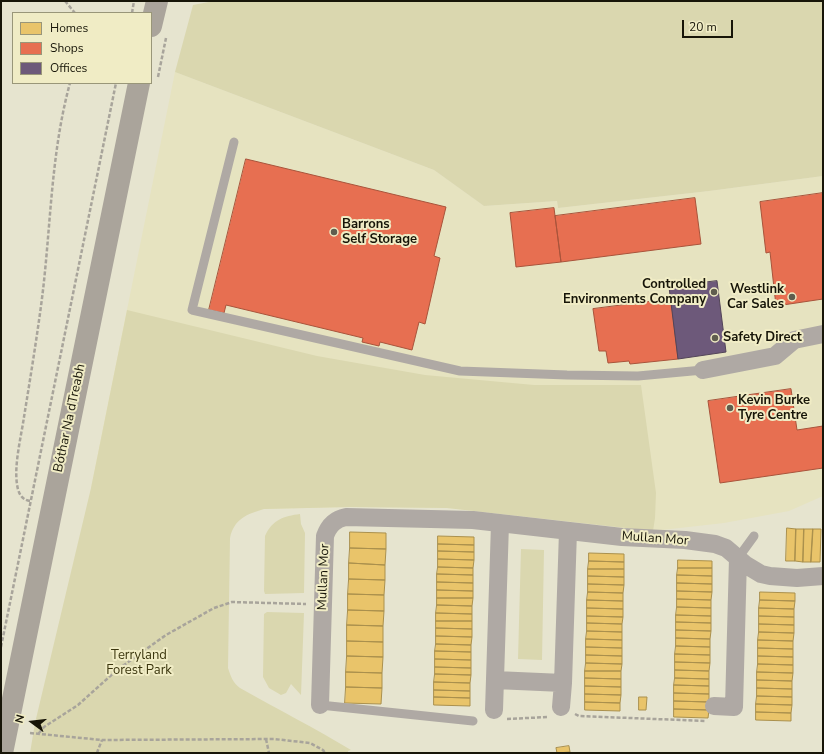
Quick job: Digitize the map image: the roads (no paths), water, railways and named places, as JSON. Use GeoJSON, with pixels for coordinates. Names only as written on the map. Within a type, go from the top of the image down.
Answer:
{"type":"FeatureCollection","features":[{"type":"Feature","properties":{"kind":"highway"},"geometry":{"type":"LineString","coordinates":[[152,22],[157,1]]}},
{"type":"Feature","properties":{"kind":"highway","name":"Bóthar Na dTreabh"},"geometry":{"type":"LineString","coordinates":[[2,753],[139,84]]}},
{"type":"Feature","properties":{"kind":"street"},"geometry":{"type":"LineString","coordinates":[[704,370],[775,356],[794,340],[823,334]]}},
{"type":"Feature","properties":{"kind":"street","name":"Mullan Mor"},"geometry":{"type":"LineString","coordinates":[[320,705],[325,536],[330,525],[339,519],[346,517],[473,520],[622,537],[685,540],[715,544],[731,552],[752,569],[761,574],[792,578],[823,576]]}},
{"type":"Feature","properties":{"kind":"street"},"geometry":{"type":"LineString","coordinates":[[498,715],[495,680],[500,524]]}},
{"type":"Feature","properties":{"kind":"street"},"geometry":{"type":"LineString","coordinates":[[562,713],[568,531]]}},
{"type":"Feature","properties":{"kind":"street"},"geometry":{"type":"LineString","coordinates":[[714,706],[734,706],[738,558]]}},
{"type":"Feature","properties":{"kind":"street"},"geometry":{"type":"LineString","coordinates":[[495,680],[563,683]]}},
{"type":"Feature","properties":{"kind":"lane"},"geometry":{"type":"LineString","coordinates":[[234,142],[192,310],[460,371],[638,376],[704,370]]}},
{"type":"Feature","properties":{"kind":"lane"},"geometry":{"type":"LineString","coordinates":[[738,558],[754,536]]}},
{"type":"Feature","properties":{"kind":"lane"},"geometry":{"type":"LineString","coordinates":[[320,705],[473,721]]}},
{"type":"Feature","properties":{"kind":"place","name":"Barrons Self Storage"},"geometry":{"type":"Point","coordinates":[334,232]}},
{"type":"Feature","properties":{"kind":"place","name":"Controlled Environments Company"},"geometry":{"type":"Point","coordinates":[714,292]}},
{"type":"Feature","properties":{"kind":"place","name":"Westlink Car Sales"},"geometry":{"type":"Point","coordinates":[792,297]}},
{"type":"Feature","properties":{"kind":"place","name":"Safety Direct"},"geometry":{"type":"Point","coordinates":[715,338]}},
{"type":"Feature","properties":{"kind":"place","name":"Kevin Burke Tyre Centre"},"geometry":{"type":"Point","coordinates":[730,408]}},
{"type":"Feature","properties":{"kind":"park label","name":"Terryland Forest Park"},"geometry":{"type":"Point","coordinates":[139,664]}}]}
